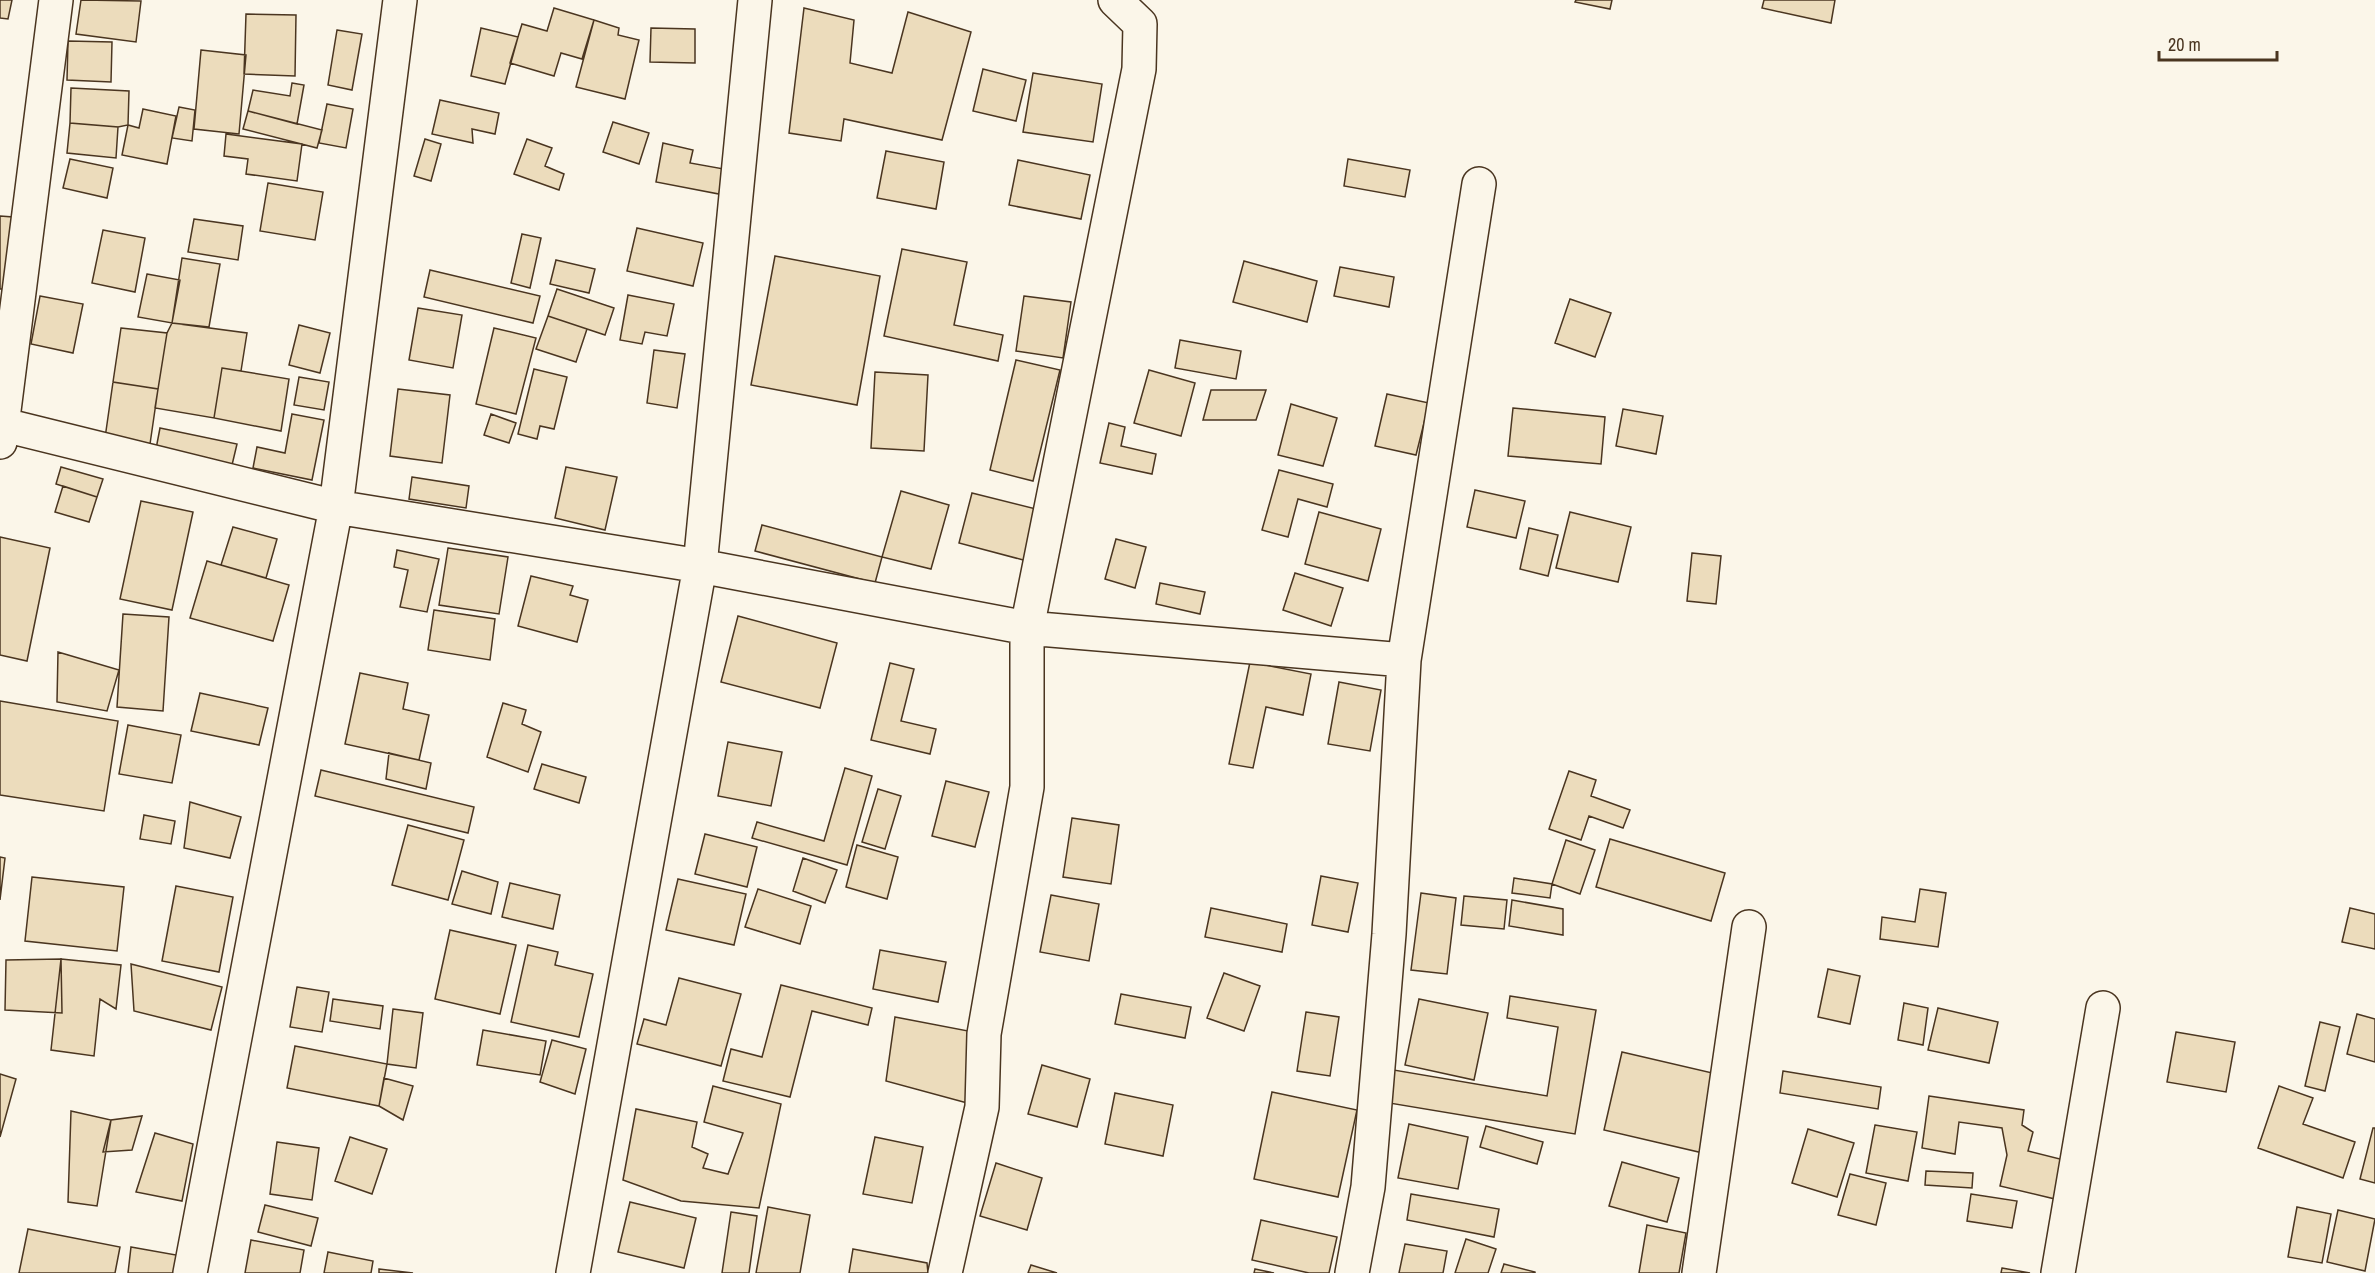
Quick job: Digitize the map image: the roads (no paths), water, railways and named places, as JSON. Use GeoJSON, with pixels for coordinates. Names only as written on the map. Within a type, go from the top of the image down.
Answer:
{"type":"FeatureCollection","features":[{"type":"Feature","properties":{"kind":"street"},"geometry":{"type":"LineString","coordinates":[[56,0],[1,431],[336,507],[700,566],[1027,628],[1404,660]]}},
{"type":"Feature","properties":{"kind":"street"},"geometry":{"type":"LineString","coordinates":[[190,1273],[336,507],[400,0]]}},
{"type":"Feature","properties":{"kind":"street"},"geometry":{"type":"LineString","coordinates":[[573,1273],[700,566],[755,0]]}},
{"type":"Feature","properties":{"kind":"street"},"geometry":{"type":"LineString","coordinates":[[945,1273],[982,1107],[984,1034],[1027,787],[1027,628],[1139,69],[1140,24],[1115,0]]}},
{"type":"Feature","properties":{"kind":"street"},"geometry":{"type":"LineString","coordinates":[[1352,1273],[1370,1164],[1389,934],[1404,660],[1479,184]]}},
{"type":"Feature","properties":{"kind":"street"},"geometry":{"type":"LineString","coordinates":[[1699,1273],[1749,927]]}},
{"type":"Feature","properties":{"kind":"street"},"geometry":{"type":"LineString","coordinates":[[2058,1273],[2103,1008]]}}]}
